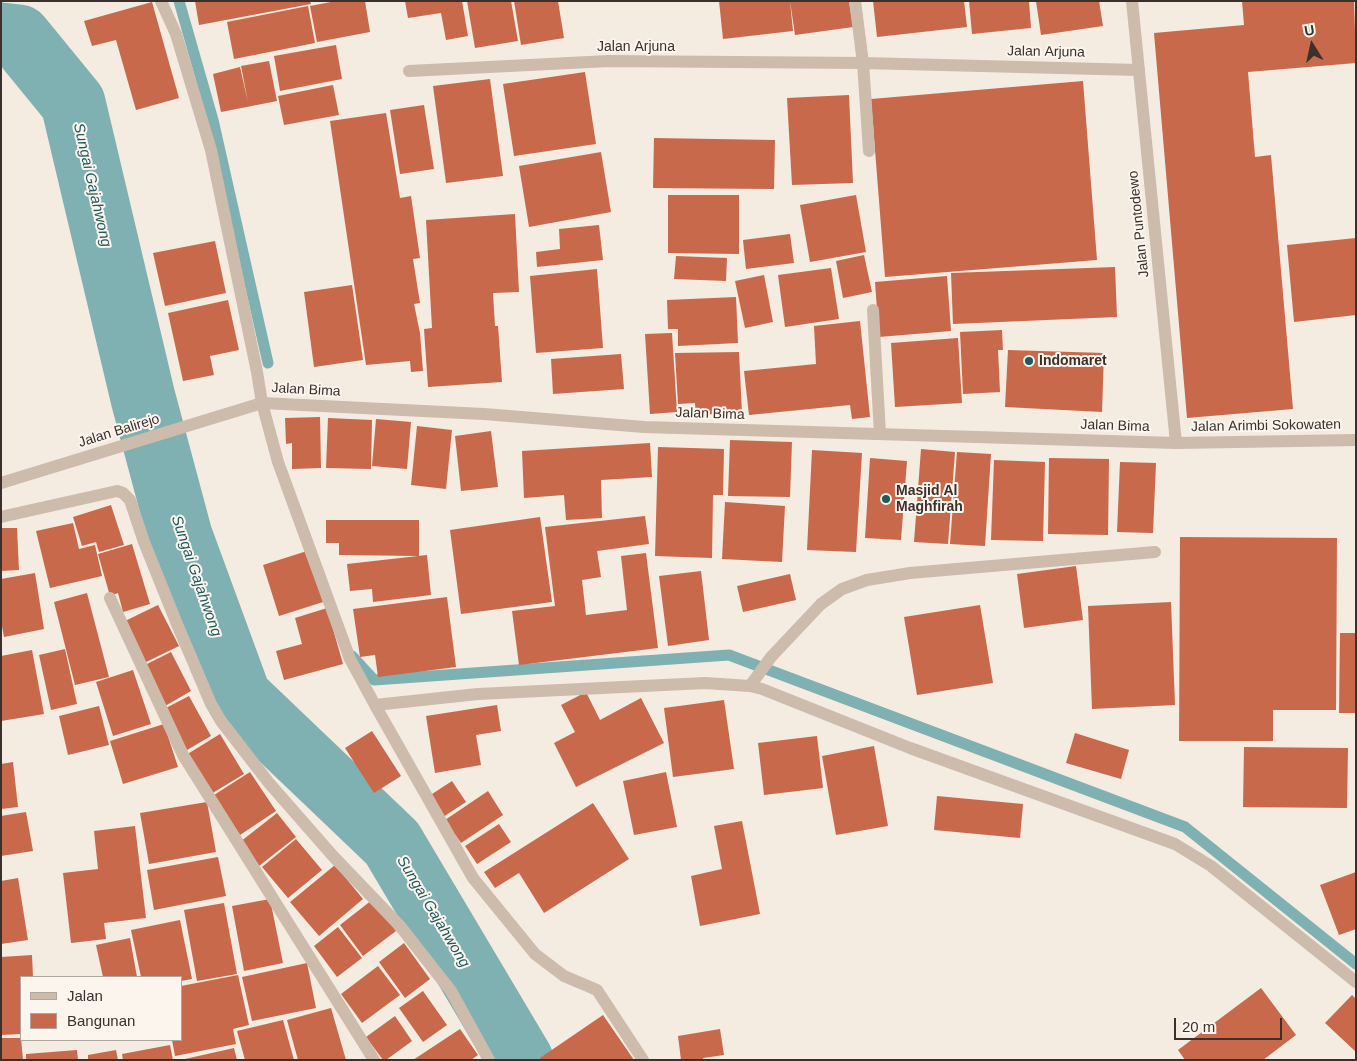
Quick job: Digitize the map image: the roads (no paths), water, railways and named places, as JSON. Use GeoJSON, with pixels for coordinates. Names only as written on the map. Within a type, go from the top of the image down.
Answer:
{"type":"FeatureCollection","features":[{"type":"Feature","properties":{"kind":"street"},"geometry":{"type":"LineString","coordinates":[[161,1],[176,34],[211,150],[262,403],[278,462],[314,566],[350,659],[473,878],[535,954],[564,976],[597,990],[643,1060]]}},
{"type":"Feature","properties":{"kind":"street"},"geometry":{"type":"LineString","coordinates":[[855,1],[863,62],[869,151]]}},
{"type":"Feature","properties":{"kind":"street","name":"Jalan Puntodewo"},"geometry":{"type":"LineString","coordinates":[[1132,1],[1176,443]]}},
{"type":"Feature","properties":{"kind":"street","name":"Jalan Arjuna"},"geometry":{"type":"LineString","coordinates":[[409,71],[609,61],[863,62],[1139,70]]}},
{"type":"Feature","properties":{"kind":"street"},"geometry":{"type":"LineString","coordinates":[[873,310],[880,434]]}},
{"type":"Feature","properties":{"kind":"street","name":"Jalan Bima"},"geometry":{"type":"LineString","coordinates":[[245,409],[262,403],[484,414],[644,427],[1176,443]]}},
{"type":"Feature","properties":{"kind":"street","name":"Jalan Balirejo"},"geometry":{"type":"LineString","coordinates":[[1,483],[245,409]]}},
{"type":"Feature","properties":{"kind":"street","name":"Jalan Arimbi Sokowaten"},"geometry":{"type":"LineString","coordinates":[[1176,443],[1356,440]]}},
{"type":"Feature","properties":{"kind":"street"},"geometry":{"type":"LineString","coordinates":[[1,517],[117,491],[123,493],[130,500],[144,542],[181,633],[211,704],[221,721],[269,783],[333,856],[400,926],[451,991],[489,1060]]}},
{"type":"Feature","properties":{"kind":"street"},"geometry":{"type":"LineString","coordinates":[[750,686],[771,656],[820,604],[842,590],[867,580],[910,573],[1155,552]]}},
{"type":"Feature","properties":{"kind":"street"},"geometry":{"type":"LineString","coordinates":[[110,598],[183,755],[374,1060]]}},
{"type":"Feature","properties":{"kind":"street"},"geometry":{"type":"LineString","coordinates":[[375,704],[478,694],[705,683],[750,686],[910,748],[1175,844],[1211,866],[1356,982]]}},
{"type":"Feature","properties":{"kind":"waterway"},"geometry":{"type":"LineString","coordinates":[[179,1],[213,120],[268,363]]}},
{"type":"Feature","properties":{"kind":"waterway","name":"Sungai Gajahwong"},"geometry":{"type":"LineString","coordinates":[[1,35],[19,37],[73,103],[143,398],[180,536],[239,697],[392,843],[521,1060]]}},
{"type":"Feature","properties":{"kind":"waterway"},"geometry":{"type":"LineString","coordinates":[[352,656],[374,680],[729,655],[1185,827],[1356,964]]}},
{"type":"Feature","properties":{"kind":"place","name":"Indomaret"},"geometry":{"type":"Point","coordinates":[1029,361]}},
{"type":"Feature","properties":{"kind":"place","name":"Masjid Al Maghfirah"},"geometry":{"type":"Point","coordinates":[886,499]}}]}
